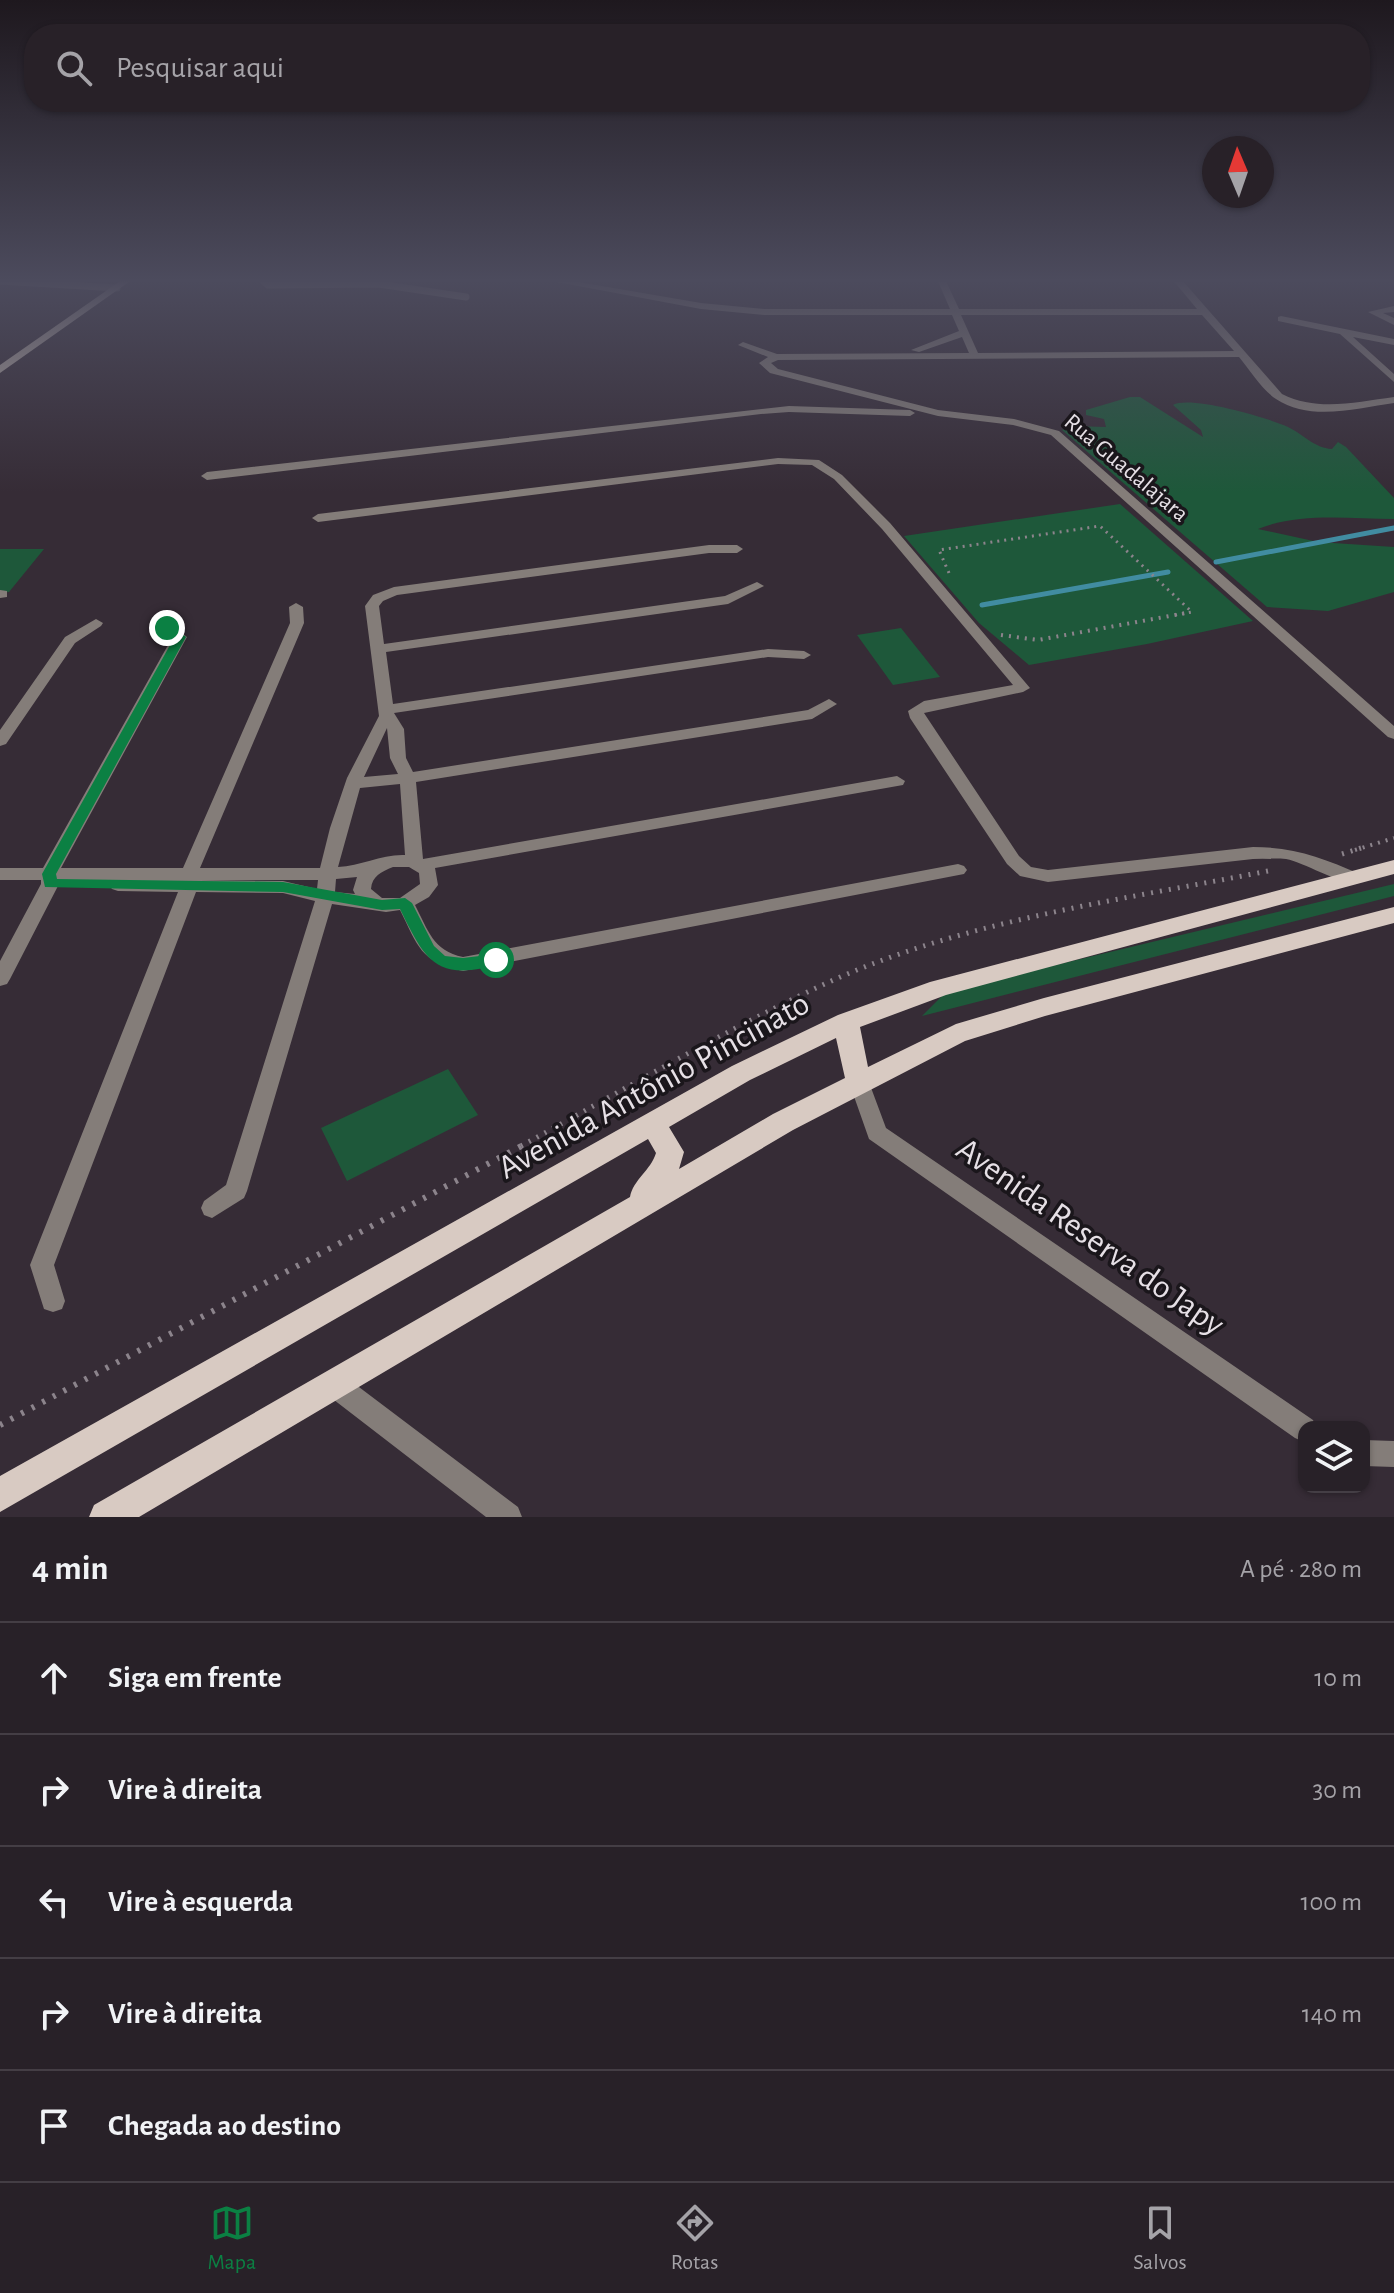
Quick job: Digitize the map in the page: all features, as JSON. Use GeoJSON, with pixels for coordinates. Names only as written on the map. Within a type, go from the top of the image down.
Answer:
{"type":"FeatureCollection","features":[{"type":"Feature","properties":{"kind":"main road"},"geometry":{"type":"LineString","coordinates":[[0,370],[29,350]]}},
{"type":"Feature","properties":{"kind":"main road","name":"Avenida Antônio Pincinato"},"geometry":{"type":"LineString","coordinates":[[0,1495],[741,1073],[847,1022],[939,988],[1031,961],[1394,867]]}},
{"type":"Feature","properties":{"kind":"main road"},"geometry":{"type":"LineString","coordinates":[[106,1517],[783,1122],[956,1034],[1394,915]]}},
{"type":"Feature","properties":{"kind":"main road"},"geometry":{"type":"LineString","coordinates":[[847,1022],[850,1052],[860,1085]]}},
{"type":"Feature","properties":{"kind":"main road"},"geometry":{"type":"LineString","coordinates":[[630,1210],[664,1172],[670,1152],[653,1125]]}},
{"type":"Feature","properties":{"kind":"street"},"geometry":{"type":"LineString","coordinates":[[756,350],[776,357],[1241,354]]}},
{"type":"Feature","properties":{"kind":"street"},"geometry":{"type":"LineString","coordinates":[[895,356],[914,350]]}},
{"type":"Feature","properties":{"kind":"street"},"geometry":{"type":"LineString","coordinates":[[972,350],[975,356]]}},
{"type":"Feature","properties":{"kind":"street"},"geometry":{"type":"LineString","coordinates":[[1237,350],[1278,396],[1309,408],[1394,400]]}},
{"type":"Feature","properties":{"kind":"street"},"geometry":{"type":"LineString","coordinates":[[1362,350],[1394,379]]}},
{"type":"Feature","properties":{"kind":"street","name":"Rua Guadalajara"},"geometry":{"type":"LineString","coordinates":[[776,357],[764,363],[774,371],[938,413],[1014,422],[1055,433],[1394,734]]}},
{"type":"Feature","properties":{"kind":"street"},"geometry":{"type":"LineString","coordinates":[[207,476],[761,411],[938,413]]}},
{"type":"Feature","properties":{"kind":"street"},"geometry":{"type":"LineString","coordinates":[[318,518],[778,461],[815,462],[838,477],[869,507],[1023,688],[924,706],[916,711],[1013,860],[1026,872],[1048,876],[1099,873],[1253,853],[1283,853],[1314,861],[1354,878]]}},
{"type":"Feature","properties":{"kind":"street"},"geometry":{"type":"LineString","coordinates":[[189,880],[283,887],[325,897],[393,905],[405,903],[424,893],[429,885],[428,871],[418,864],[408,778],[398,758],[396,729],[387,712],[372,606],[378,598],[394,591],[709,549],[737,549]]}},
{"type":"Feature","properties":{"kind":"street"},"geometry":{"type":"LineString","coordinates":[[379,649],[728,600],[757,586]]}},
{"type":"Feature","properties":{"kind":"street"},"geometry":{"type":"LineString","coordinates":[[53,1301],[42,1265],[189,880],[297,623],[296,607]]}},
{"type":"Feature","properties":{"kind":"street"},"geometry":{"type":"LineString","coordinates":[[0,741],[70,640],[96,623]]}},
{"type":"Feature","properties":{"kind":"street"},"geometry":{"type":"LineString","coordinates":[[0,979],[180,637],[167,628]]}},
{"type":"Feature","properties":{"kind":"street"},"geometry":{"type":"LineString","coordinates":[[387,712],[768,653],[804,655]]}},
{"type":"Feature","properties":{"kind":"street"},"geometry":{"type":"LineString","coordinates":[[355,783],[408,778],[812,714],[829,704]]}},
{"type":"Feature","properties":{"kind":"street"},"geometry":{"type":"LineString","coordinates":[[212,1208],[236,1191],[325,897],[327,874],[355,783],[387,712]]}},
{"type":"Feature","properties":{"kind":"street"},"geometry":{"type":"LineString","coordinates":[[0,883],[50,879],[189,880],[354,872],[392,861],[418,864],[897,781]]}},
{"type":"Feature","properties":{"kind":"street"},"geometry":{"type":"LineString","coordinates":[[373,902],[362,890],[362,883],[372,869],[381,864]]}},
{"type":"Feature","properties":{"kind":"street"},"geometry":{"type":"LineString","coordinates":[[405,903],[428,949],[441,961],[463,964],[958,870]]}},
{"type":"Feature","properties":{"kind":"street"},"geometry":{"type":"LineString","coordinates":[[0,874],[50,879]]}},
{"type":"Feature","properties":{"kind":"street","name":"Avenida Reserva do Japy"},"geometry":{"type":"LineString","coordinates":[[860,1085],[877,1133],[1298,1425]]}},
{"type":"Feature","properties":{"kind":"street"},"geometry":{"type":"LineString","coordinates":[[334,1384],[508,1517]]}},
{"type":"Feature","properties":{"kind":"street"},"geometry":{"type":"LineString","coordinates":[[1370,1453],[1394,1454]]}},
{"type":"Feature","properties":{"kind":"path"},"geometry":{"type":"LineString","coordinates":[[949,575],[939,550],[1100,526],[1192,612],[1038,640],[975,631]]}},
{"type":"Feature","properties":{"kind":"green space"},"geometry":{"type":"Polygon","coordinates":[[[1140,397],[1203,437],[1201,430],[1173,405],[1195,403],[1230,409],[1288,427],[1320,446],[1332,449],[1338,442],[1346,447],[1394,498],[1394,519],[1307,518],[1258,529],[1318,542],[1394,547],[1394,592],[1328,611],[1267,607],[1062,430],[1072,426],[1106,427],[1104,419],[1086,415],[1086,410],[1140,397]]]}},
{"type":"Feature","properties":{"kind":"green space"},"geometry":{"type":"Polygon","coordinates":[[[1120,504],[1253,621],[1029,665],[979,623],[904,536],[1120,504]]]}},
{"type":"Feature","properties":{"kind":"green space"},"geometry":{"type":"Polygon","coordinates":[[[0,549],[44,549],[9,592],[0,593],[0,549]]]}},
{"type":"Feature","properties":{"kind":"green space"},"geometry":{"type":"Polygon","coordinates":[[[901,628],[940,677],[893,685],[857,635],[901,628]]]}},
{"type":"Feature","properties":{"kind":"green space"},"geometry":{"type":"Polygon","coordinates":[[[1394,884],[1394,896],[922,1016],[947,991],[1394,884]]]}},
{"type":"Feature","properties":{"kind":"green space"},"geometry":{"type":"Polygon","coordinates":[[[448,1069],[478,1115],[347,1181],[321,1128],[448,1069]]]}},
{"type":"Feature","properties":{"kind":"waterway"},"geometry":{"type":"LineString","coordinates":[[1216,562],[1394,528]]}},
{"type":"Feature","properties":{"kind":"waterway"},"geometry":{"type":"LineString","coordinates":[[982,605],[1168,572]]}},
{"type":"Feature","properties":{"kind":"route"},"geometry":{"type":"LineString","coordinates":[[167,628],[180,637],[49,874],[50,884],[283,887],[382,905],[405,903],[428,949],[441,961],[463,964],[496,960]]}}]}
